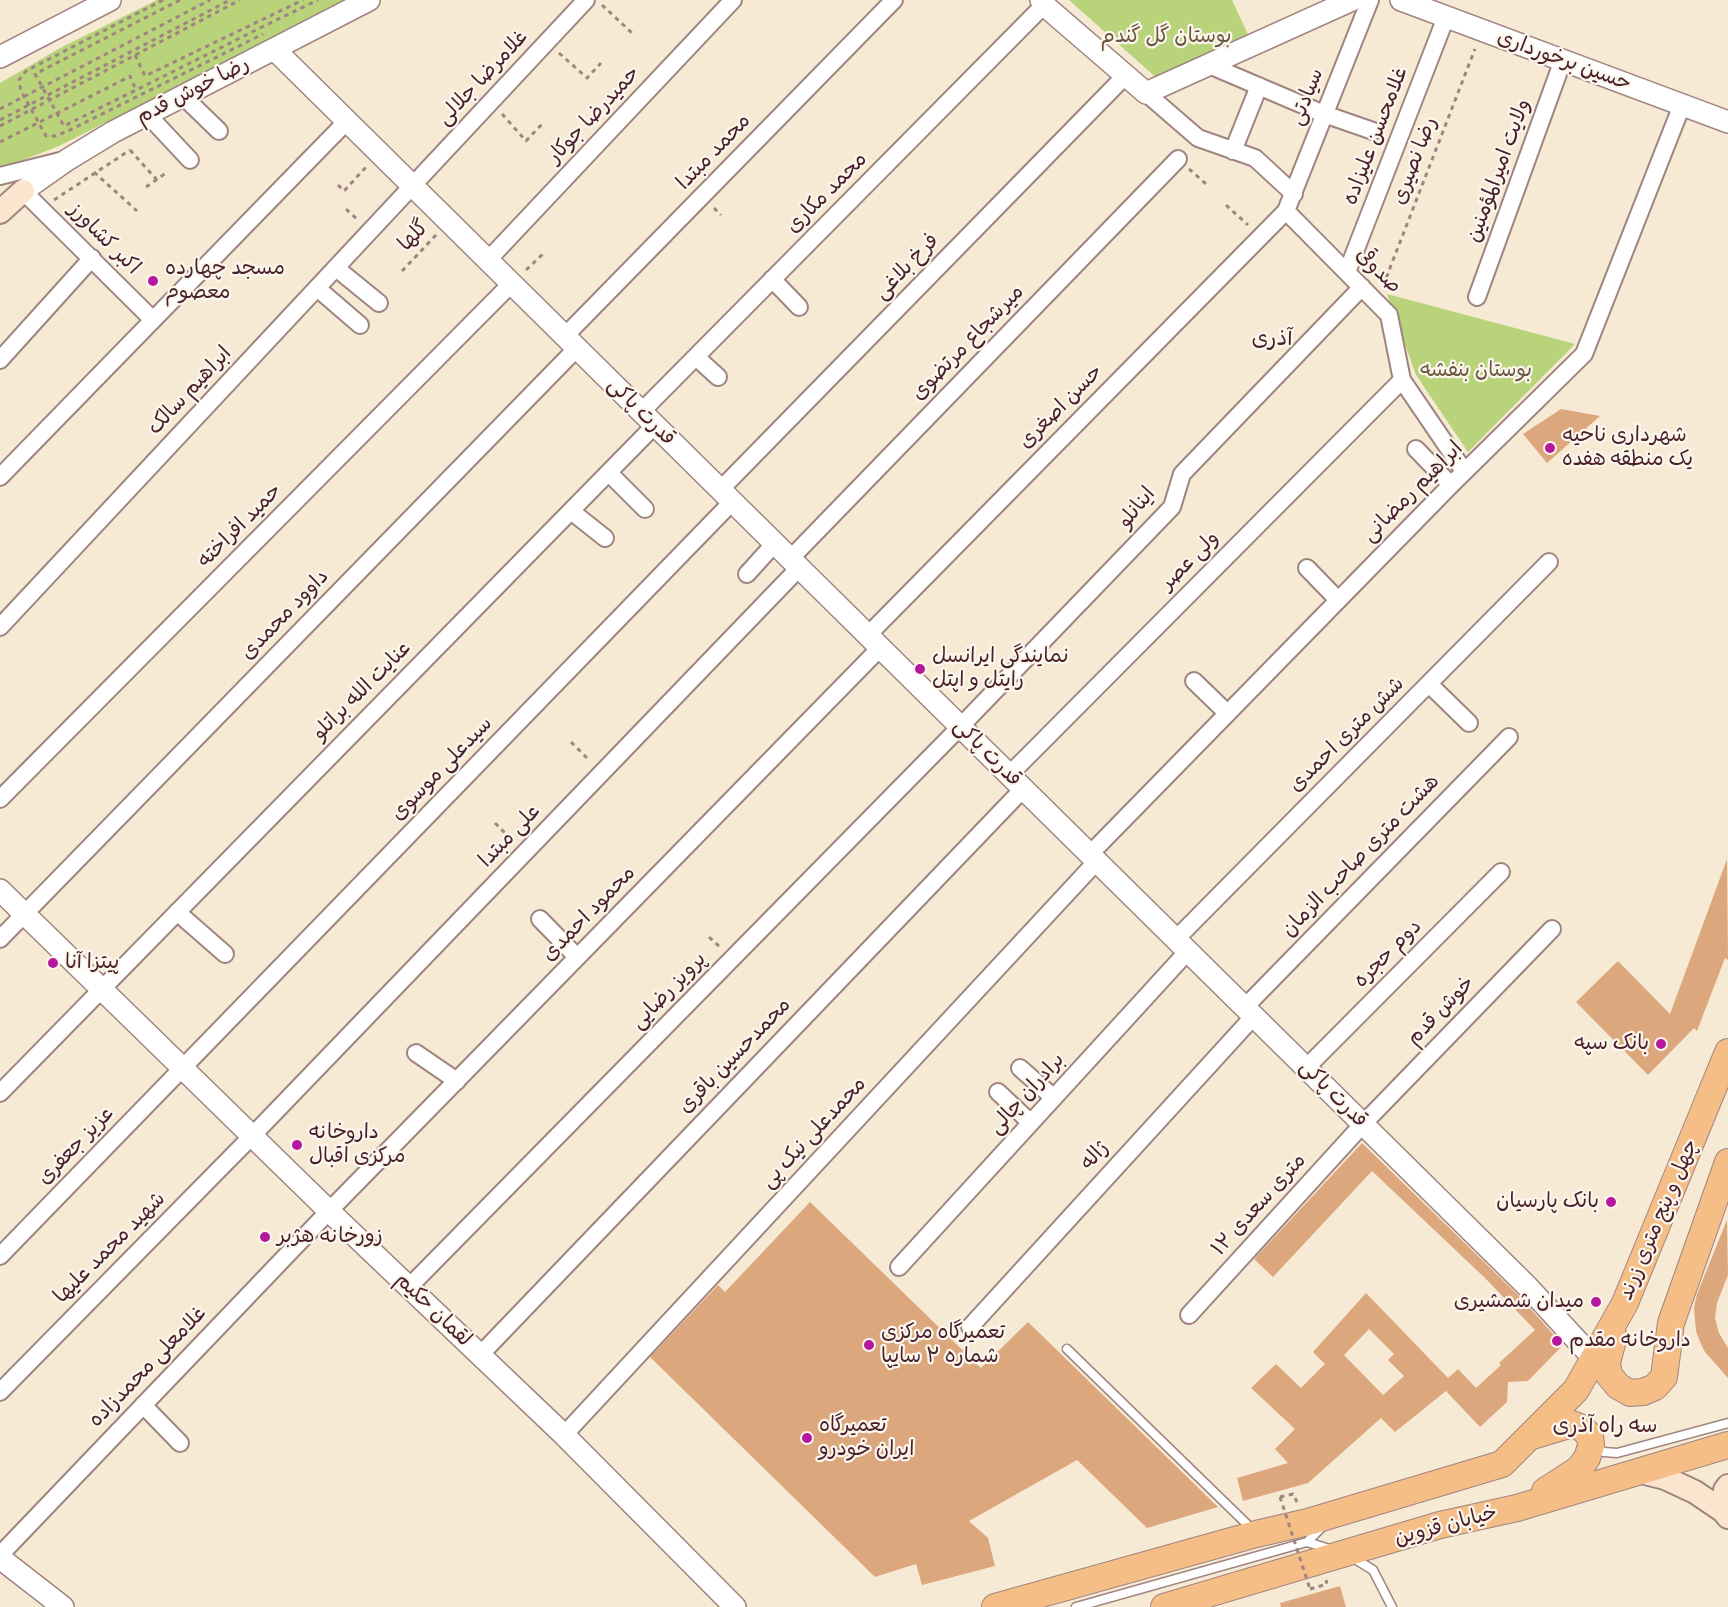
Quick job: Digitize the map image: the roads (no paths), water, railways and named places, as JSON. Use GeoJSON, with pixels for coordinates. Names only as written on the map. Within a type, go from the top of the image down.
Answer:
{"type":"FeatureCollection","features":[{"type":"Feature","properties":{"kind":"main road"},"geometry":{"type":"LineString","coordinates":[[0,212],[23,191]]}},
{"type":"Feature","properties":{"kind":"main road","name":"چهل و پنج متری زرند"},"geometry":{"type":"LineString","coordinates":[[1728,1052],[1625,1303],[1607,1362],[1609,1375],[1618,1386],[1630,1393],[1643,1392],[1655,1387],[1664,1377],[1671,1323],[1728,1162]]}},
{"type":"Feature","properties":{"kind":"main road","name":"چهل و پنج متری زرند"},"geometry":{"type":"LineString","coordinates":[[1532,1436],[1576,1390],[1625,1303]]}},
{"type":"Feature","properties":{"kind":"main road"},"geometry":{"type":"LineString","coordinates":[[1517,1508],[1579,1469],[1587,1458],[1591,1446],[1590,1436],[1582,1428],[1572,1424],[1532,1436]]}},
{"type":"Feature","properties":{"kind":"main road","name":"خیابان قزوین"},"geometry":{"type":"LineString","coordinates":[[994,1607],[1334,1514],[1502,1464],[1532,1436]]}},
{"type":"Feature","properties":{"kind":"main road","name":"خیابان قزوین"},"geometry":{"type":"LineString","coordinates":[[1164,1607],[1440,1525],[1517,1508],[1728,1445]]}},
{"type":"Feature","properties":{"kind":"main road"},"geometry":{"type":"LineString","coordinates":[[1641,1472],[1665,1478],[1695,1492],[1728,1517]]}},
{"type":"Feature","properties":{"kind":"main road"},"geometry":{"type":"LineString","coordinates":[[1728,1486],[1724,1499],[1728,1509]]}},
{"type":"Feature","properties":{"kind":"main road"},"geometry":{"type":"LineString","coordinates":[[1334,1514],[1345,1553]]}},
{"type":"Feature","properties":{"kind":"street"},"geometry":{"type":"LineString","coordinates":[[0,57],[110,0]]}},
{"type":"Feature","properties":{"kind":"street","name":"رضا خوش قدم"},"geometry":{"type":"LineString","coordinates":[[23,191],[67,160],[113,132],[183,96],[269,42],[369,0]]}},
{"type":"Feature","properties":{"kind":"street","name":"غلامرضا جلالی"},"geometry":{"type":"LineString","coordinates":[[412,186],[586,0]]}},
{"type":"Feature","properties":{"kind":"street","name":"حمیدرضا جوکار"},"geometry":{"type":"LineString","coordinates":[[488,260],[734,0]]}},
{"type":"Feature","properties":{"kind":"street","name":"محمد مبتدا"},"geometry":{"type":"LineString","coordinates":[[571,342],[894,0]]}},
{"type":"Feature","properties":{"kind":"street","name":"سیادتی"},"geometry":{"type":"LineString","coordinates":[[1286,211],[1371,0]]}},
{"type":"Feature","properties":{"kind":"street","name":"حسین برخورداری"},"geometry":{"type":"LineString","coordinates":[[1401,0],[1728,122]]}},
{"type":"Feature","properties":{"kind":"street"},"geometry":{"type":"LineString","coordinates":[[1042,2],[1198,138],[1255,158],[1294,194]]}},
{"type":"Feature","properties":{"kind":"street","name":"محمد مکاری"},"geometry":{"type":"LineString","coordinates":[[648,419],[696,357],[1042,2]]}},
{"type":"Feature","properties":{"kind":"street"},"geometry":{"type":"LineString","coordinates":[[1146,93],[1341,2]]}},
{"type":"Feature","properties":{"kind":"street","name":"غلامحسن علیزاده"},"geometry":{"type":"LineString","coordinates":[[1347,272],[1446,17]]}},
{"type":"Feature","properties":{"kind":"street","name":"قدرت پاکی"},"geometry":{"type":"LineString","coordinates":[[269,42],[412,186],[1528,1287],[1594,1359]]}},
{"type":"Feature","properties":{"kind":"street","name":"ولایت امیرالمؤمنین"},"geometry":{"type":"LineString","coordinates":[[1477,297],[1563,60]]}},
{"type":"Feature","properties":{"kind":"street"},"geometry":{"type":"LineString","coordinates":[[1209,64],[1324,114],[1372,131]]}},
{"type":"Feature","properties":{"kind":"street","name":"فرخ بلاغی"},"geometry":{"type":"LineString","coordinates":[[726,496],[1125,76]]}},
{"type":"Feature","properties":{"kind":"street"},"geometry":{"type":"LineString","coordinates":[[1233,151],[1259,86]]}},
{"type":"Feature","properties":{"kind":"street"},"geometry":{"type":"LineString","coordinates":[[183,96],[219,131]]}},
{"type":"Feature","properties":{"kind":"street","name":"ابراهیم رمضانی"},"geometry":{"type":"LineString","coordinates":[[1093,858],[1227,713],[1464,471],[1584,354],[1682,105]]}},
{"type":"Feature","properties":{"kind":"street"},"geometry":{"type":"LineString","coordinates":[[147,114],[190,160]]}},
{"type":"Feature","properties":{"kind":"street"},"geometry":{"type":"LineString","coordinates":[[0,477],[347,121]]}},
{"type":"Feature","properties":{"kind":"street","name":"میرشجاع مرتضوی"},"geometry":{"type":"LineString","coordinates":[[795,563],[1178,159]]}},
{"type":"Feature","properties":{"kind":"street"},"geometry":{"type":"LineString","coordinates":[[0,176],[67,160]]}},
{"type":"Feature","properties":{"kind":"street","name":"ابراهیم سالک"},"geometry":{"type":"LineString","coordinates":[[0,627],[412,186]]}},
{"type":"Feature","properties":{"kind":"street","name":"اکبر کشاورز"},"geometry":{"type":"LineString","coordinates":[[23,191],[153,320]]}},
{"type":"Feature","properties":{"kind":"street","name":"صدوقی"},"geometry":{"type":"LineString","coordinates":[[1286,211],[1389,315],[1402,380],[1464,471]]}},
{"type":"Feature","properties":{"kind":"street","name":"حسن اصغری"},"geometry":{"type":"LineString","coordinates":[[874,641],[1286,211]]}},
{"type":"Feature","properties":{"kind":"street"},"geometry":{"type":"LineString","coordinates":[[0,360],[92,258]]}},
{"type":"Feature","properties":{"kind":"street"},"geometry":{"type":"LineString","coordinates":[[336,268],[380,303]]}},
{"type":"Feature","properties":{"kind":"street"},"geometry":{"type":"LineString","coordinates":[[772,279],[799,307]]}},
{"type":"Feature","properties":{"kind":"street","name":"حمید افراخته"},"geometry":{"type":"LineString","coordinates":[[0,799],[512,284]]}},
{"type":"Feature","properties":{"kind":"street","name":"اینانلو"},"geometry":{"type":"LineString","coordinates":[[960,727],[1172,507],[1182,474],[1362,287]]}},
{"type":"Feature","properties":{"kind":"street"},"geometry":{"type":"LineString","coordinates":[[317,288],[360,325]]}},
{"type":"Feature","properties":{"kind":"street","name":"داوود محمدی"},"geometry":{"type":"LineString","coordinates":[[0,939],[571,342]]}},
{"type":"Feature","properties":{"kind":"street"},"geometry":{"type":"LineString","coordinates":[[696,357],[718,377]]}},
{"type":"Feature","properties":{"kind":"street","name":"ولی عصر"},"geometry":{"type":"LineString","coordinates":[[1016,782],[1402,380]]}},
{"type":"Feature","properties":{"kind":"street","name":"عنایت الله براتلو"},"geometry":{"type":"LineString","coordinates":[[0,1093],[609,473],[648,419]]}},
{"type":"Feature","properties":{"kind":"street"},"geometry":{"type":"LineString","coordinates":[[1416,449],[1451,485]]}},
{"type":"Feature","properties":{"kind":"street"},"geometry":{"type":"LineString","coordinates":[[609,473],[645,509]]}},
{"type":"Feature","properties":{"kind":"street","name":"سیدعلی موسوی"},"geometry":{"type":"LineString","coordinates":[[183,1068],[726,496]]}},
{"type":"Feature","properties":{"kind":"street"},"geometry":{"type":"LineString","coordinates":[[571,511],[606,538]]}},
{"type":"Feature","properties":{"kind":"street"},"geometry":{"type":"LineString","coordinates":[[747,574],[775,543]]}},
{"type":"Feature","properties":{"kind":"street","name":"شش متری احمدی"},"geometry":{"type":"LineString","coordinates":[[1182,945],[1429,684],[1549,562]]}},
{"type":"Feature","properties":{"kind":"street","name":"علی مبتدا"},"geometry":{"type":"LineString","coordinates":[[252,1136],[602,772],[795,563]]}},
{"type":"Feature","properties":{"kind":"street"},"geometry":{"type":"LineString","coordinates":[[1307,568],[1338,600]]}},
{"type":"Feature","properties":{"kind":"street","name":"محمود احمدی"},"geometry":{"type":"LineString","coordinates":[[329,1211],[577,957],[874,641]]}},
{"type":"Feature","properties":{"kind":"street"},"geometry":{"type":"LineString","coordinates":[[1194,681],[1227,713]]}},
{"type":"Feature","properties":{"kind":"street"},"geometry":{"type":"LineString","coordinates":[[1429,684],[1468,723]]}},
{"type":"Feature","properties":{"kind":"street","name":"پرویز رضایی"},"geometry":{"type":"LineString","coordinates":[[409,1287],[960,727]]}},
{"type":"Feature","properties":{"kind":"street","name":"هشت متری صاحب الزمان"},"geometry":{"type":"LineString","coordinates":[[1249,1012],[1509,736]]}},
{"type":"Feature","properties":{"kind":"street","name":"محمدحسین باقری"},"geometry":{"type":"LineString","coordinates":[[480,1355],[1016,782]]}},
{"type":"Feature","properties":{"kind":"street","name":"محمدعلی نیک پی"},"geometry":{"type":"LineString","coordinates":[[564,1435],[1093,858]]}},
{"type":"Feature","properties":{"kind":"street","name":"دوم حجره"},"geometry":{"type":"LineString","coordinates":[[1306,1068],[1501,872]]}},
{"type":"Feature","properties":{"kind":"street","name":"لقمان حکیم"},"geometry":{"type":"LineString","coordinates":[[0,890],[329,1211],[564,1435],[735,1607]]}},
{"type":"Feature","properties":{"kind":"street"},"geometry":{"type":"LineString","coordinates":[[177,912],[225,954]]}},
{"type":"Feature","properties":{"kind":"street"},"geometry":{"type":"LineString","coordinates":[[540,919],[577,957]]}},
{"type":"Feature","properties":{"kind":"street","name":"خوش قدم"},"geometry":{"type":"LineString","coordinates":[[1364,1124],[1552,929]]}},
{"type":"Feature","properties":{"kind":"street","name":"برادران چالی"},"geometry":{"type":"LineString","coordinates":[[899,1267],[1053,1098],[1182,945]]}},
{"type":"Feature","properties":{"kind":"street","name":"ژاله"},"geometry":{"type":"LineString","coordinates":[[970,1327],[1249,1012]]}},
{"type":"Feature","properties":{"kind":"street"},"geometry":{"type":"LineString","coordinates":[[416,1053],[457,1081]]}},
{"type":"Feature","properties":{"kind":"street","name":"عزیز جعفری"},"geometry":{"type":"LineString","coordinates":[[0,1256],[183,1068]]}},
{"type":"Feature","properties":{"kind":"street"},"geometry":{"type":"LineString","coordinates":[[1020,1068],[1053,1098]]}},
{"type":"Feature","properties":{"kind":"street"},"geometry":{"type":"LineString","coordinates":[[998,1092],[1030,1123]]}},
{"type":"Feature","properties":{"kind":"street","name":"۱۲ متری سعدی"},"geometry":{"type":"LineString","coordinates":[[1189,1315],[1364,1124]]}},
{"type":"Feature","properties":{"kind":"street","name":"شهید محمد علیها"},"geometry":{"type":"LineString","coordinates":[[0,1392],[252,1136]]}},
{"type":"Feature","properties":{"kind":"street","name":"غلامعلی محمدزاده"},"geometry":{"type":"LineString","coordinates":[[0,1556],[329,1211]]}},
{"type":"Feature","properties":{"kind":"street"},"geometry":{"type":"LineString","coordinates":[[143,1405],[180,1443]]}},
{"type":"Feature","properties":{"kind":"street"},"geometry":{"type":"LineString","coordinates":[[0,1556],[63,1607]]}},
{"type":"Feature","properties":{"kind":"lane"},"geometry":{"type":"LineString","coordinates":[[1067,1349],[1256,1534]]}},
{"type":"Feature","properties":{"kind":"lane"},"geometry":{"type":"LineString","coordinates":[[1591,1446],[1604,1452],[1617,1453],[1728,1423]]}},
{"type":"Feature","properties":{"kind":"lane"},"geometry":{"type":"LineString","coordinates":[[1076,1607],[1307,1542],[1334,1514]]}},
{"type":"Feature","properties":{"kind":"lane"},"geometry":{"type":"LineString","coordinates":[[1307,1542],[1345,1553],[1373,1570],[1392,1607]]}},
{"type":"Feature","properties":{"kind":"place","name":"مسجد چهارده معصوم"},"geometry":{"type":"Point","coordinates":[153,281]}},
{"type":"Feature","properties":{"kind":"place","name":"شهرداری ناحیه یک منطقه هفده"},"geometry":{"type":"Point","coordinates":[1550,448]}},
{"type":"Feature","properties":{"kind":"place","name":"نمایندگی ایرانسل رایتل و اپتل"},"geometry":{"type":"Point","coordinates":[920,669]}},
{"type":"Feature","properties":{"kind":"place","name":"پیتزا آنا"},"geometry":{"type":"Point","coordinates":[53,963]}},
{"type":"Feature","properties":{"kind":"place","name":"بانک سپه"},"geometry":{"type":"Point","coordinates":[1661,1044]}},
{"type":"Feature","properties":{"kind":"place","name":"داروخانه مرکزی اقبال"},"geometry":{"type":"Point","coordinates":[297,1145]}},
{"type":"Feature","properties":{"kind":"place","name":"بانک پارسیان"},"geometry":{"type":"Point","coordinates":[1611,1202]}},
{"type":"Feature","properties":{"kind":"place","name":"زورخانه هژبر"},"geometry":{"type":"Point","coordinates":[265,1237]}},
{"type":"Feature","properties":{"kind":"place","name":"میدان شمشیری"},"geometry":{"type":"Point","coordinates":[1596,1302]}},
{"type":"Feature","properties":{"kind":"place","name":"داروخانه مقدم"},"geometry":{"type":"Point","coordinates":[1557,1341]}},
{"type":"Feature","properties":{"kind":"place","name":"تعمیرگاه مرکزی شماره ۲ سایپا"},"geometry":{"type":"Point","coordinates":[869,1345]}},
{"type":"Feature","properties":{"kind":"place","name":"تعمیرگاه ایران خودرو"},"geometry":{"type":"Point","coordinates":[807,1438]}},
{"type":"Feature","properties":{"kind":"district","name":"آذری"},"geometry":{"type":"Point","coordinates":[1272,339]}},
{"type":"Feature","properties":{"kind":"district","name":"سه راه آذری"},"geometry":{"type":"Point","coordinates":[1605,1426]}},
{"type":"Feature","properties":{"kind":"park label","name":"بوستان گل گندم"},"geometry":{"type":"Point","coordinates":[1166,37]}},
{"type":"Feature","properties":{"kind":"park label","name":"بوستان بنفشه"},"geometry":{"type":"Point","coordinates":[1476,371]}}]}
